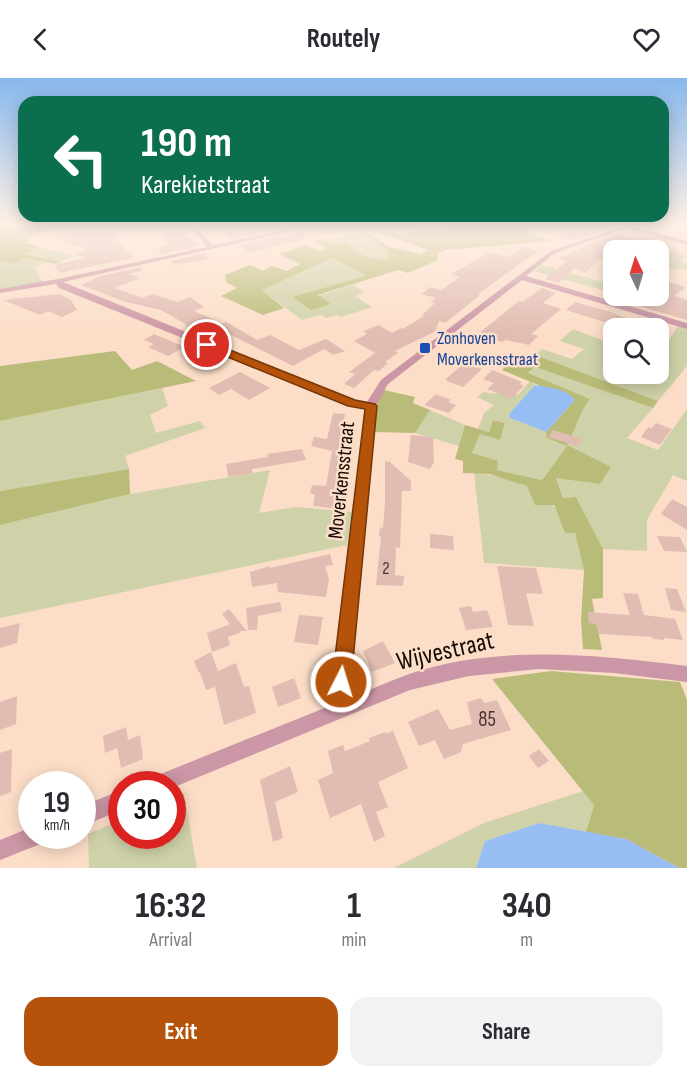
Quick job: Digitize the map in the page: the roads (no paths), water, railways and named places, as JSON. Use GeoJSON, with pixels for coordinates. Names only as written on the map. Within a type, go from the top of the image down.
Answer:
{"type":"FeatureCollection","features":[{"type":"Feature","properties":{"kind":"street"},"geometry":{"type":"LineString","coordinates":[[0,291],[153,260]]}},
{"type":"Feature","properties":{"kind":"street","name":"Moverkensstraat"},"geometry":{"type":"LineString","coordinates":[[346,708],[341,682],[371,406],[376,394],[384,382],[543,260]]}},
{"type":"Feature","properties":{"kind":"street"},"geometry":{"type":"LineString","coordinates":[[520,278],[687,326]]}},
{"type":"Feature","properties":{"kind":"street"},"geometry":{"type":"LineString","coordinates":[[58,281],[62,286],[352,403],[371,406]]}},
{"type":"Feature","properties":{"kind":"street","name":"Wijvestraat"},"geometry":{"type":"LineString","coordinates":[[186,773],[410,682],[469,668],[539,661],[614,665],[687,674]]}},
{"type":"Feature","properties":{"kind":"street"},"geometry":{"type":"LineString","coordinates":[[0,850],[18,843]]}},
{"type":"Feature","properties":{"kind":"water"},"geometry":{"type":"Polygon","coordinates":[[[535,385],[562,391],[575,400],[546,432],[510,418],[509,414],[535,385]]]}},
{"type":"Feature","properties":{"kind":"water"},"geometry":{"type":"Polygon","coordinates":[[[539,823],[626,839],[679,868],[476,868],[485,841],[539,823]]]}},
{"type":"Feature","properties":{"kind":"place","name":"Zonhoven Moverkensstraat"},"geometry":{"type":"Point","coordinates":[425,348]}}]}
